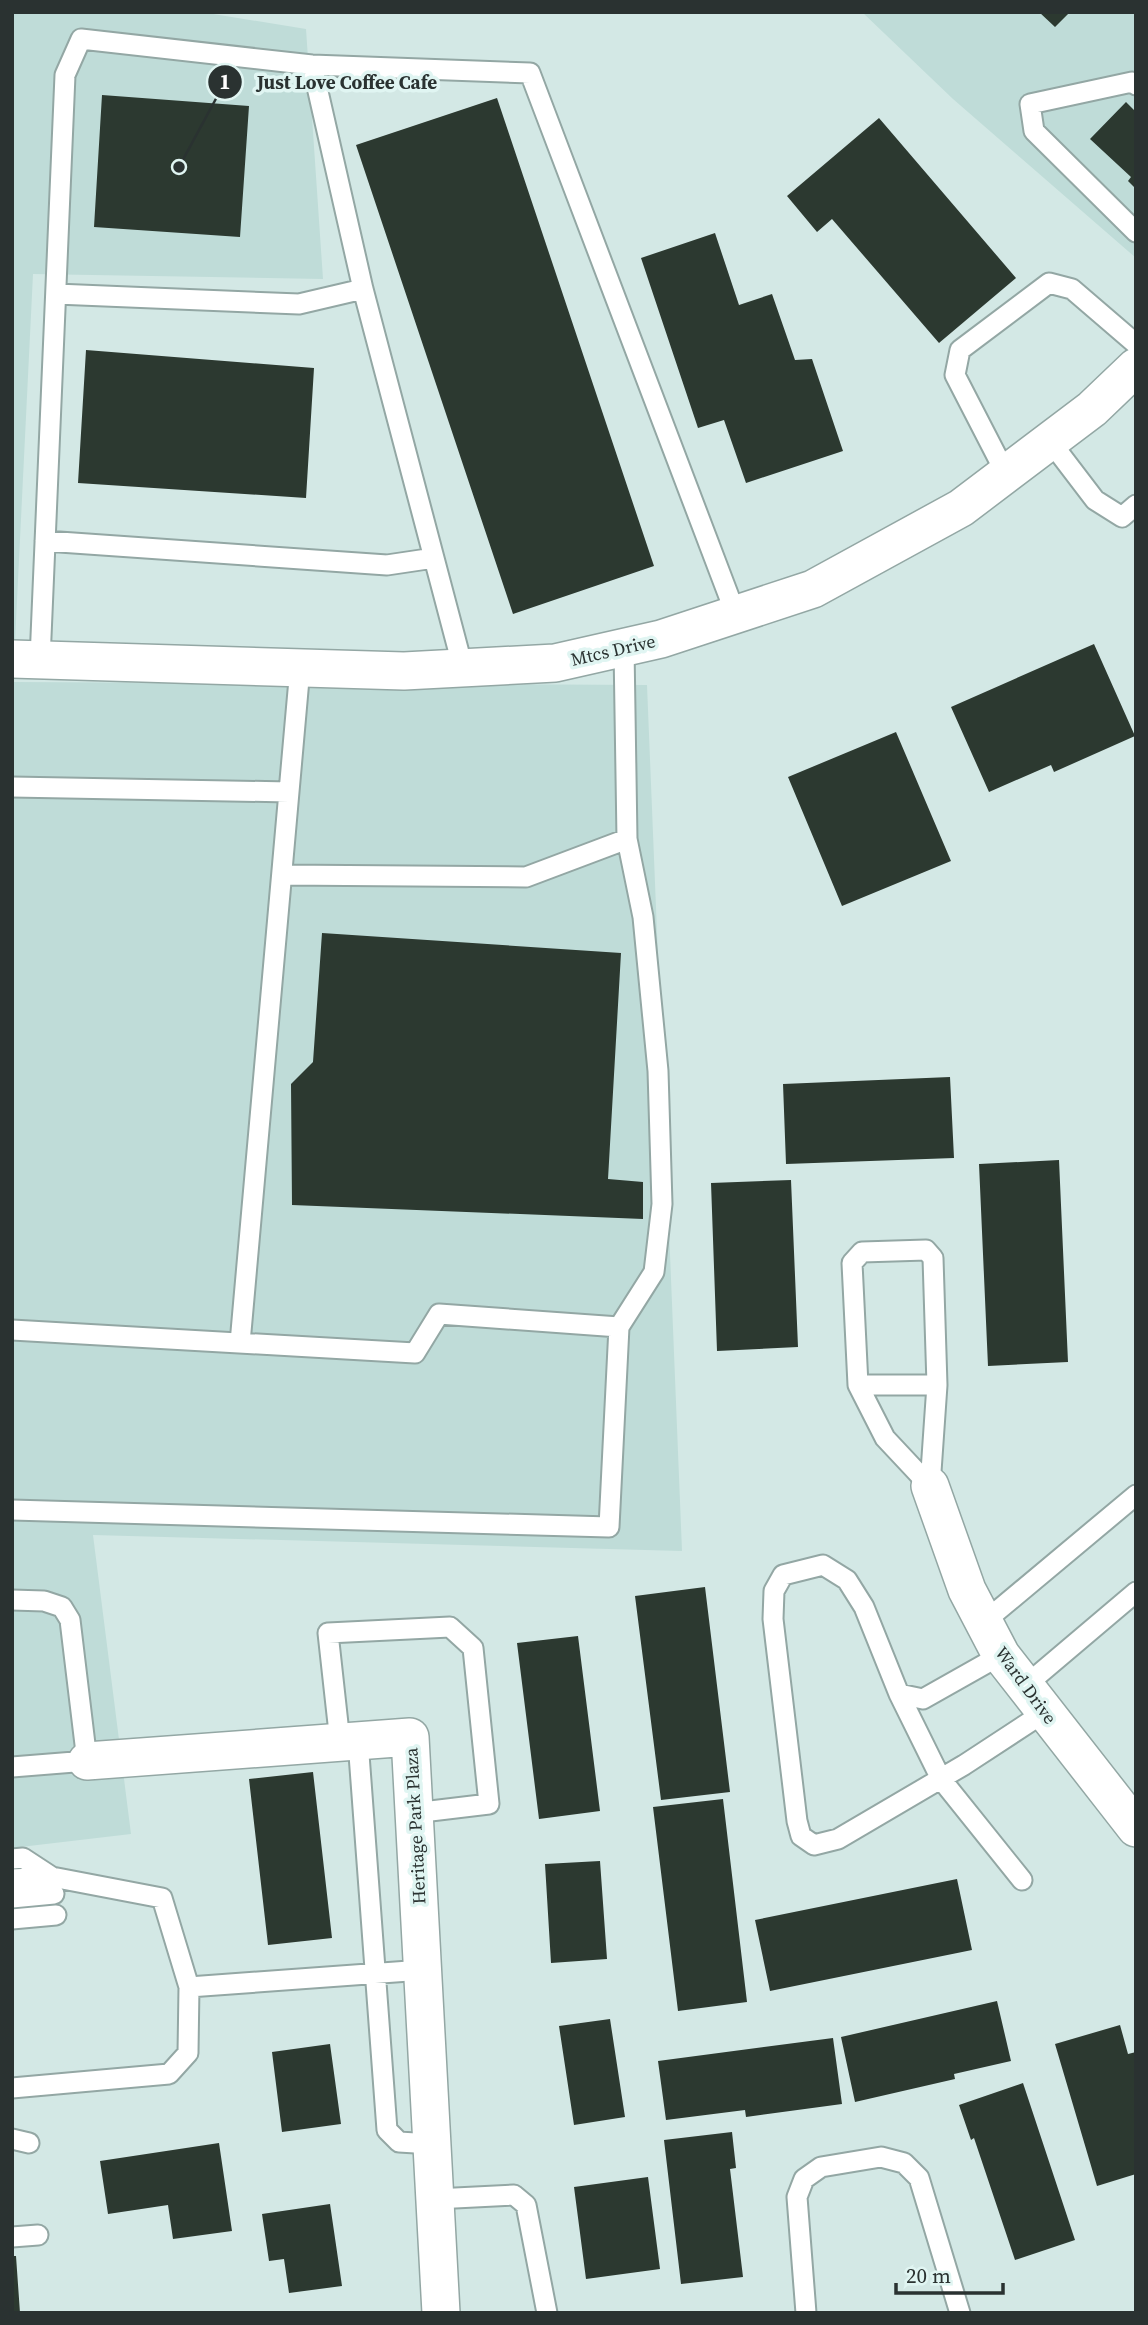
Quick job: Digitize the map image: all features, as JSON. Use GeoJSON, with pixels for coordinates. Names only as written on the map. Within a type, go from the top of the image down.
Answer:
{"type":"FeatureCollection","features":[{"type":"Feature","properties":{"kind":"street","name":"Mtcs Drive"},"geometry":{"type":"LineString","coordinates":[[26,659],[404,671],[555,663],[661,639],[813,589],[961,508],[1092,409],[1136,367]]}},
{"type":"Feature","properties":{"kind":"street","name":"Ward Drive"},"geometry":{"type":"LineString","coordinates":[[930,1486],[967,1590],[1001,1654],[1136,1828]]}},
{"type":"Feature","properties":{"kind":"street","name":"Heritage Park Plaza"},"geometry":{"type":"LineString","coordinates":[[87,1761],[410,1737],[441,2313]]}},
{"type":"Feature","properties":{"kind":"lane"},"geometry":{"type":"LineString","coordinates":[[26,659],[45,541],[65,75],[81,39],[312,65],[530,73],[736,615]]}},
{"type":"Feature","properties":{"kind":"lane"},"geometry":{"type":"LineString","coordinates":[[312,65],[363,289],[463,668]]}},
{"type":"Feature","properties":{"kind":"lane"},"geometry":{"type":"LineString","coordinates":[[1136,85],[1132,82],[1030,104],[1034,131],[1136,232]]}},
{"type":"Feature","properties":{"kind":"lane"},"geometry":{"type":"LineString","coordinates":[[1006,474],[955,375],[960,350],[1049,283],[1072,289],[1136,344]]}},
{"type":"Feature","properties":{"kind":"lane"},"geometry":{"type":"LineString","coordinates":[[55,294],[299,304],[363,289]]}},
{"type":"Feature","properties":{"kind":"lane"},"geometry":{"type":"LineString","coordinates":[[1050,440],[1096,500],[1122,517],[1136,505]]}},
{"type":"Feature","properties":{"kind":"lane"},"geometry":{"type":"LineString","coordinates":[[45,541],[387,565],[434,558]]}},
{"type":"Feature","properties":{"kind":"lane"},"geometry":{"type":"LineString","coordinates":[[12,1510],[609,1527],[619,1327],[654,1272],[662,1204],[658,1071],[643,917],[627,839],[624,648]]}},
{"type":"Feature","properties":{"kind":"lane"},"geometry":{"type":"LineString","coordinates":[[240,1343],[300,668]]}},
{"type":"Feature","properties":{"kind":"lane"},"geometry":{"type":"LineString","coordinates":[[12,787],[289,792]]}},
{"type":"Feature","properties":{"kind":"lane"},"geometry":{"type":"LineString","coordinates":[[282,875],[526,877],[627,839]]}},
{"type":"Feature","properties":{"kind":"lane"},"geometry":{"type":"LineString","coordinates":[[926,1250],[933,1258],[937,1385],[930,1486],[885,1438],[858,1385],[852,1263],[862,1252],[926,1250]]}},
{"type":"Feature","properties":{"kind":"lane"},"geometry":{"type":"LineString","coordinates":[[12,1330],[415,1353],[439,1314],[619,1327]]}},
{"type":"Feature","properties":{"kind":"lane"},"geometry":{"type":"LineString","coordinates":[[858,1385],[937,1385]]}},
{"type":"Feature","properties":{"kind":"lane"},"geometry":{"type":"LineString","coordinates":[[984,1622],[1136,1495]]}},
{"type":"Feature","properties":{"kind":"lane"},"geometry":{"type":"LineString","coordinates":[[1022,1880],[941,1779],[899,1694],[864,1607],[847,1580],[823,1565],[783,1576],[774,1591],[773,1619],[797,1821],[801,1836],[814,1845],[838,1839],[941,1779],[964,1765],[1035,1699],[1136,1592]]}},
{"type":"Feature","properties":{"kind":"lane"},"geometry":{"type":"LineString","coordinates":[[12,1600],[44,1601],[62,1607],[70,1620],[87,1761]]}},
{"type":"Feature","properties":{"kind":"lane"},"geometry":{"type":"LineString","coordinates":[[414,1813],[489,1804],[473,1648],[450,1627],[328,1633],[349,1741],[375,1973],[387,2130],[399,2142],[432,2144]]}},
{"type":"Feature","properties":{"kind":"lane"},"geometry":{"type":"LineString","coordinates":[[899,1694],[923,1699],[1001,1654]]}},
{"type":"Feature","properties":{"kind":"lane","name":"Heritage Park Plaza"},"geometry":{"type":"LineString","coordinates":[[12,1767],[87,1761]]}},
{"type":"Feature","properties":{"kind":"lane"},"geometry":{"type":"LineString","coordinates":[[12,1859],[23,1858],[53,1886]]}},
{"type":"Feature","properties":{"kind":"lane"},"geometry":{"type":"LineString","coordinates":[[12,1879],[162,1898],[189,1987],[188,2053],[169,2074],[12,2088]]}},
{"type":"Feature","properties":{"kind":"lane"},"geometry":{"type":"LineString","coordinates":[[12,1898],[53,1886]]}},
{"type":"Feature","properties":{"kind":"lane"},"geometry":{"type":"LineString","coordinates":[[12,1919],[56,1915]]}},
{"type":"Feature","properties":{"kind":"lane"},"geometry":{"type":"LineString","coordinates":[[189,1987],[423,1970]]}},
{"type":"Feature","properties":{"kind":"lane"},"geometry":{"type":"LineString","coordinates":[[806,2313],[797,2197],[804,2179],[821,2166],[881,2157],[904,2163],[919,2178],[960,2313]]}},
{"type":"Feature","properties":{"kind":"lane"},"geometry":{"type":"LineString","coordinates":[[435,2199],[514,2195],[526,2205],[547,2313]]}},
{"type":"Feature","properties":{"kind":"lane"},"geometry":{"type":"LineString","coordinates":[[12,2238],[38,2235]]}},
{"type":"Feature","properties":{"kind":"shaded area"},"geometry":{"type":"Polygon","coordinates":[[[12,12],[201,12],[306,29],[323,279],[33,274],[13,682],[647,685],[682,1551],[93,1535],[131,1834],[12,1848],[12,12]]]}},
{"type":"Feature","properties":{"kind":"shaded area"},"geometry":{"type":"Polygon","coordinates":[[[862,12],[1136,12],[1136,258],[953,99],[862,12]]]}},
{"type":"Feature","properties":{"kind":"building"},"geometry":{"type":"Polygon","coordinates":[[[1039,12],[1070,12],[1055,27],[1039,12]]]}},
{"type":"Feature","properties":{"kind":"building"},"geometry":{"type":"Polygon","coordinates":[[[102,95],[249,106],[240,237],[94,227],[102,95]]]}},
{"type":"Feature","properties":{"kind":"building"},"geometry":{"type":"Polygon","coordinates":[[[497,98],[654,566],[513,614],[356,145],[497,98]]]}},
{"type":"Feature","properties":{"kind":"building"},"geometry":{"type":"Polygon","coordinates":[[[1126,102],[1136,112],[1136,189],[1128,181],[1131,177],[1090,139],[1126,102]]]}},
{"type":"Feature","properties":{"kind":"building"},"geometry":{"type":"Polygon","coordinates":[[[879,118],[1016,278],[939,343],[832,219],[817,232],[787,196],[879,118]]]}},
{"type":"Feature","properties":{"kind":"building"},"geometry":{"type":"Polygon","coordinates":[[[715,233],[739,305],[772,294],[795,360],[812,359],[843,451],[746,483],[724,420],[698,428],[641,258],[715,233]]]}},
{"type":"Feature","properties":{"kind":"building"},"geometry":{"type":"Polygon","coordinates":[[[86,350],[314,368],[306,498],[78,483],[86,350]]]}},
{"type":"Feature","properties":{"kind":"building"},"geometry":{"type":"Polygon","coordinates":[[[1094,644],[1135,736],[1054,772],[1051,765],[989,792],[951,707],[1094,644]]]}},
{"type":"Feature","properties":{"kind":"building"},"geometry":{"type":"Polygon","coordinates":[[[896,732],[951,861],[842,906],[788,777],[896,732]]]}},
{"type":"Feature","properties":{"kind":"building"},"geometry":{"type":"Polygon","coordinates":[[[322,933],[621,953],[608,1179],[643,1182],[643,1219],[292,1205],[291,1084],[313,1062],[322,933]]]}},
{"type":"Feature","properties":{"kind":"building"},"geometry":{"type":"Polygon","coordinates":[[[950,1077],[954,1158],[786,1164],[783,1084],[950,1077]]]}},
{"type":"Feature","properties":{"kind":"building"},"geometry":{"type":"Polygon","coordinates":[[[1059,1160],[1068,1362],[988,1366],[979,1164],[1059,1160]]]}},
{"type":"Feature","properties":{"kind":"building"},"geometry":{"type":"Polygon","coordinates":[[[791,1180],[798,1347],[717,1351],[711,1183],[791,1180]]]}},
{"type":"Feature","properties":{"kind":"building"},"geometry":{"type":"Polygon","coordinates":[[[705,1587],[730,1792],[661,1800],[635,1596],[705,1587]]]}},
{"type":"Feature","properties":{"kind":"building"},"geometry":{"type":"Polygon","coordinates":[[[578,1636],[600,1811],[539,1819],[517,1643],[578,1636]]]}},
{"type":"Feature","properties":{"kind":"building"},"geometry":{"type":"Polygon","coordinates":[[[313,1772],[332,1938],[268,1945],[249,1779],[313,1772]]]}},
{"type":"Feature","properties":{"kind":"building"},"geometry":{"type":"Polygon","coordinates":[[[723,1799],[747,2002],[678,2011],[653,1807],[723,1799]]]}},
{"type":"Feature","properties":{"kind":"building"},"geometry":{"type":"Polygon","coordinates":[[[600,1861],[607,1959],[551,1963],[545,1864],[600,1861]]]}},
{"type":"Feature","properties":{"kind":"building"},"geometry":{"type":"Polygon","coordinates":[[[957,1879],[972,1950],[770,1991],[755,1920],[957,1879]]]}},
{"type":"Feature","properties":{"kind":"building"},"geometry":{"type":"Polygon","coordinates":[[[997,2001],[1011,2061],[954,2074],[955,2079],[855,2102],[841,2037],[997,2001]]]}},
{"type":"Feature","properties":{"kind":"building"},"geometry":{"type":"Polygon","coordinates":[[[610,2019],[625,2117],[574,2125],[559,2026],[610,2019]]]}},
{"type":"Feature","properties":{"kind":"building"},"geometry":{"type":"Polygon","coordinates":[[[1120,2025],[1128,2054],[1136,2052],[1136,2174],[1097,2186],[1055,2044],[1120,2025]]]}},
{"type":"Feature","properties":{"kind":"building"},"geometry":{"type":"Polygon","coordinates":[[[833,2038],[842,2104],[746,2117],[745,2110],[666,2120],[658,2061],[833,2038]]]}},
{"type":"Feature","properties":{"kind":"building"},"geometry":{"type":"Polygon","coordinates":[[[330,2044],[341,2124],[282,2132],[272,2052],[330,2044]]]}},
{"type":"Feature","properties":{"kind":"building"},"geometry":{"type":"Polygon","coordinates":[[[1023,2083],[1075,2240],[1015,2260],[974,2138],[971,2140],[959,2105],[1023,2083]]]}},
{"type":"Feature","properties":{"kind":"building"},"geometry":{"type":"Polygon","coordinates":[[[732,2132],[736,2168],[730,2169],[743,2277],[681,2284],[664,2140],[732,2132]]]}},
{"type":"Feature","properties":{"kind":"building"},"geometry":{"type":"Polygon","coordinates":[[[219,2143],[232,2231],[173,2239],[168,2205],[108,2214],[100,2161],[219,2143]]]}},
{"type":"Feature","properties":{"kind":"building"},"geometry":{"type":"Polygon","coordinates":[[[648,2177],[660,2269],[586,2279],[574,2187],[648,2177]]]}},
{"type":"Feature","properties":{"kind":"building"},"geometry":{"type":"Polygon","coordinates":[[[330,2204],[342,2286],[289,2293],[284,2259],[269,2261],[262,2214],[330,2204]]]}},
{"type":"Feature","properties":{"kind":"building"},"geometry":{"type":"Polygon","coordinates":[[[12,2256],[16,2256],[20,2313],[12,2313],[12,2256]]]}},
{"type":"Feature","properties":{"kind":"place","name":"Just Love Coffee Cafe"},"geometry":{"type":"Point","coordinates":[179,167]}}]}
